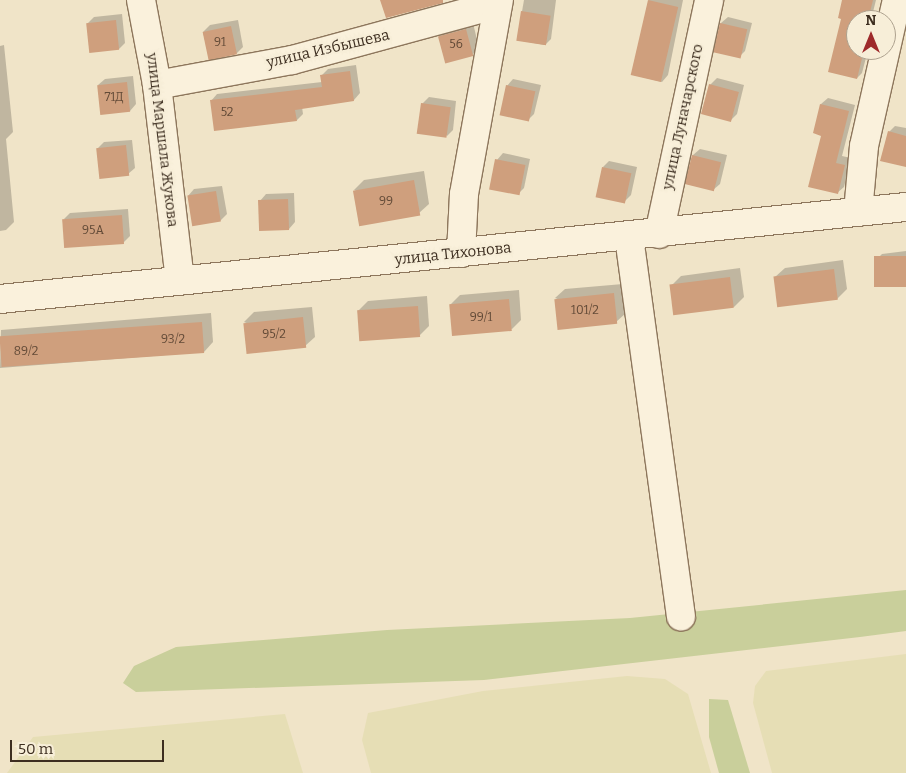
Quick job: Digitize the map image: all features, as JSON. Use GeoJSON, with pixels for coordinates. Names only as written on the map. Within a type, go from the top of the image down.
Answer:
{"type":"FeatureCollection","features":[{"type":"Feature","properties":{"kind":"street","name":"улица Маршала Жукова"},"geometry":{"type":"LineString","coordinates":[[141,0],[157,85],[180,281]]}},
{"type":"Feature","properties":{"kind":"street","name":"улица Луначарского"},"geometry":{"type":"LineString","coordinates":[[659,234],[709,0]]}},
{"type":"Feature","properties":{"kind":"street"},"geometry":{"type":"LineString","coordinates":[[858,212],[864,146],[897,0]]}},
{"type":"Feature","properties":{"kind":"street","name":"улица Избышева"},"geometry":{"type":"LineString","coordinates":[[157,85],[292,60],[498,2],[464,194],[460,253]]}},
{"type":"Feature","properties":{"kind":"street","name":"улица Тихонова"},"geometry":{"type":"LineString","coordinates":[[0,299],[659,234],[906,207]]}},
{"type":"Feature","properties":{"kind":"street"},"geometry":{"type":"LineString","coordinates":[[629,237],[681,616]]}},
{"type":"Feature","properties":{"kind":"shaded area"},"geometry":{"type":"Polygon","coordinates":[[[906,654],[906,773],[772,773],[753,703],[755,686],[766,671],[906,654]]]}},
{"type":"Feature","properties":{"kind":"shaded area"},"geometry":{"type":"Polygon","coordinates":[[[627,676],[665,679],[688,694],[711,773],[371,773],[362,740],[368,713],[483,691],[627,676]]]}},
{"type":"Feature","properties":{"kind":"shaded area"},"geometry":{"type":"Polygon","coordinates":[[[285,714],[303,773],[7,773],[33,737],[285,714]]]}},
{"type":"Feature","properties":{"kind":"green space"},"geometry":{"type":"Polygon","coordinates":[[[906,590],[906,631],[860,637],[484,680],[136,692],[123,683],[134,666],[176,647],[387,630],[630,618],[906,590]]]}},
{"type":"Feature","properties":{"kind":"green space"},"geometry":{"type":"Polygon","coordinates":[[[709,699],[728,700],[750,773],[719,773],[709,737],[709,699]]]}},
{"type":"Feature","properties":{"kind":"building"},"geometry":{"type":"Polygon","coordinates":[[[380,0],[443,0],[443,3],[386,18],[380,0]]]}},
{"type":"Feature","properties":{"kind":"building"},"geometry":{"type":"Polygon","coordinates":[[[648,0],[678,7],[661,82],[631,75],[648,0]]]}},
{"type":"Feature","properties":{"kind":"building"},"geometry":{"type":"Polygon","coordinates":[[[842,0],[873,0],[870,10],[846,10],[846,60],[862,60],[857,79],[828,72],[841,19],[838,18],[842,0]]]}},
{"type":"Feature","properties":{"kind":"building"},"geometry":{"type":"Polygon","coordinates":[[[521,11],[551,16],[546,45],[516,41],[521,11]]]}},
{"type":"Feature","properties":{"kind":"building"},"geometry":{"type":"Polygon","coordinates":[[[116,20],[119,50],[89,53],[86,23],[116,20]]]}},
{"type":"Feature","properties":{"kind":"building"},"geometry":{"type":"Polygon","coordinates":[[[720,23],[747,29],[741,59],[713,52],[720,23]]]}},
{"type":"Feature","properties":{"kind":"building"},"geometry":{"type":"Polygon","coordinates":[[[231,26],[237,54],[209,60],[203,32],[231,26]]]}},
{"type":"Feature","properties":{"kind":"building"},"geometry":{"type":"Polygon","coordinates":[[[466,29],[473,56],[445,64],[438,37],[466,29]]]}},
{"type":"Feature","properties":{"kind":"building"},"geometry":{"type":"Polygon","coordinates":[[[350,71],[354,101],[295,110],[297,121],[214,131],[210,100],[322,87],[320,75],[350,71]]]}},
{"type":"Feature","properties":{"kind":"building"},"geometry":{"type":"Polygon","coordinates":[[[127,82],[130,112],[100,115],[97,85],[127,82]]]}},
{"type":"Feature","properties":{"kind":"building"},"geometry":{"type":"Polygon","coordinates":[[[709,84],[739,92],[731,122],[701,114],[709,84]]]}},
{"type":"Feature","properties":{"kind":"building"},"geometry":{"type":"Polygon","coordinates":[[[506,85],[535,91],[529,122],[500,115],[506,85]]]}},
{"type":"Feature","properties":{"kind":"building"},"geometry":{"type":"Polygon","coordinates":[[[421,103],[451,107],[446,138],[417,134],[421,103]]]}},
{"type":"Feature","properties":{"kind":"building"},"geometry":{"type":"Polygon","coordinates":[[[820,104],[849,111],[836,163],[845,165],[838,194],[808,187],[821,136],[813,133],[820,104]]]}},
{"type":"Feature","properties":{"kind":"building"},"geometry":{"type":"Polygon","coordinates":[[[888,131],[906,136],[906,167],[880,161],[888,131]]]}},
{"type":"Feature","properties":{"kind":"building"},"geometry":{"type":"Polygon","coordinates":[[[126,145],[129,176],[99,179],[96,148],[126,145]]]}},
{"type":"Feature","properties":{"kind":"building"},"geometry":{"type":"Polygon","coordinates":[[[692,155],[721,162],[714,191],[685,184],[692,155]]]}},
{"type":"Feature","properties":{"kind":"building"},"geometry":{"type":"Polygon","coordinates":[[[495,159],[525,165],[520,195],[489,189],[495,159]]]}},
{"type":"Feature","properties":{"kind":"building"},"geometry":{"type":"Polygon","coordinates":[[[602,167],[631,173],[625,204],[596,197],[602,167]]]}},
{"type":"Feature","properties":{"kind":"building"},"geometry":{"type":"Polygon","coordinates":[[[414,180],[420,215],[359,226],[353,191],[414,180]]]}},
{"type":"Feature","properties":{"kind":"building"},"geometry":{"type":"Polygon","coordinates":[[[216,191],[221,222],[192,226],[187,196],[216,191]]]}},
{"type":"Feature","properties":{"kind":"building"},"geometry":{"type":"Polygon","coordinates":[[[288,199],[289,230],[259,231],[258,200],[288,199]]]}},
{"type":"Feature","properties":{"kind":"building"},"geometry":{"type":"Polygon","coordinates":[[[122,215],[124,244],[64,248],[62,219],[122,215]]]}},
{"type":"Feature","properties":{"kind":"building"},"geometry":{"type":"Polygon","coordinates":[[[874,256],[906,256],[906,287],[874,287],[874,256]]]}},
{"type":"Feature","properties":{"kind":"building"},"geometry":{"type":"Polygon","coordinates":[[[834,269],[838,300],[777,307],[773,276],[834,269]]]}},
{"type":"Feature","properties":{"kind":"building"},"geometry":{"type":"Polygon","coordinates":[[[730,277],[734,308],[673,315],[669,284],[730,277]]]}},
{"type":"Feature","properties":{"kind":"building"},"geometry":{"type":"Polygon","coordinates":[[[614,293],[617,324],[558,330],[554,299],[614,293]]]}},
{"type":"Feature","properties":{"kind":"building"},"geometry":{"type":"Polygon","coordinates":[[[509,299],[512,331],[452,336],[449,304],[509,299]]]}},
{"type":"Feature","properties":{"kind":"building"},"geometry":{"type":"Polygon","coordinates":[[[418,306],[420,337],[359,341],[357,310],[418,306]]]}},
{"type":"Feature","properties":{"kind":"building"},"geometry":{"type":"Polygon","coordinates":[[[303,317],[306,348],[247,354],[243,323],[303,317]]]}},
{"type":"Feature","properties":{"kind":"building"},"geometry":{"type":"Polygon","coordinates":[[[202,322],[204,353],[2,367],[0,336],[202,322]]]}}]}
